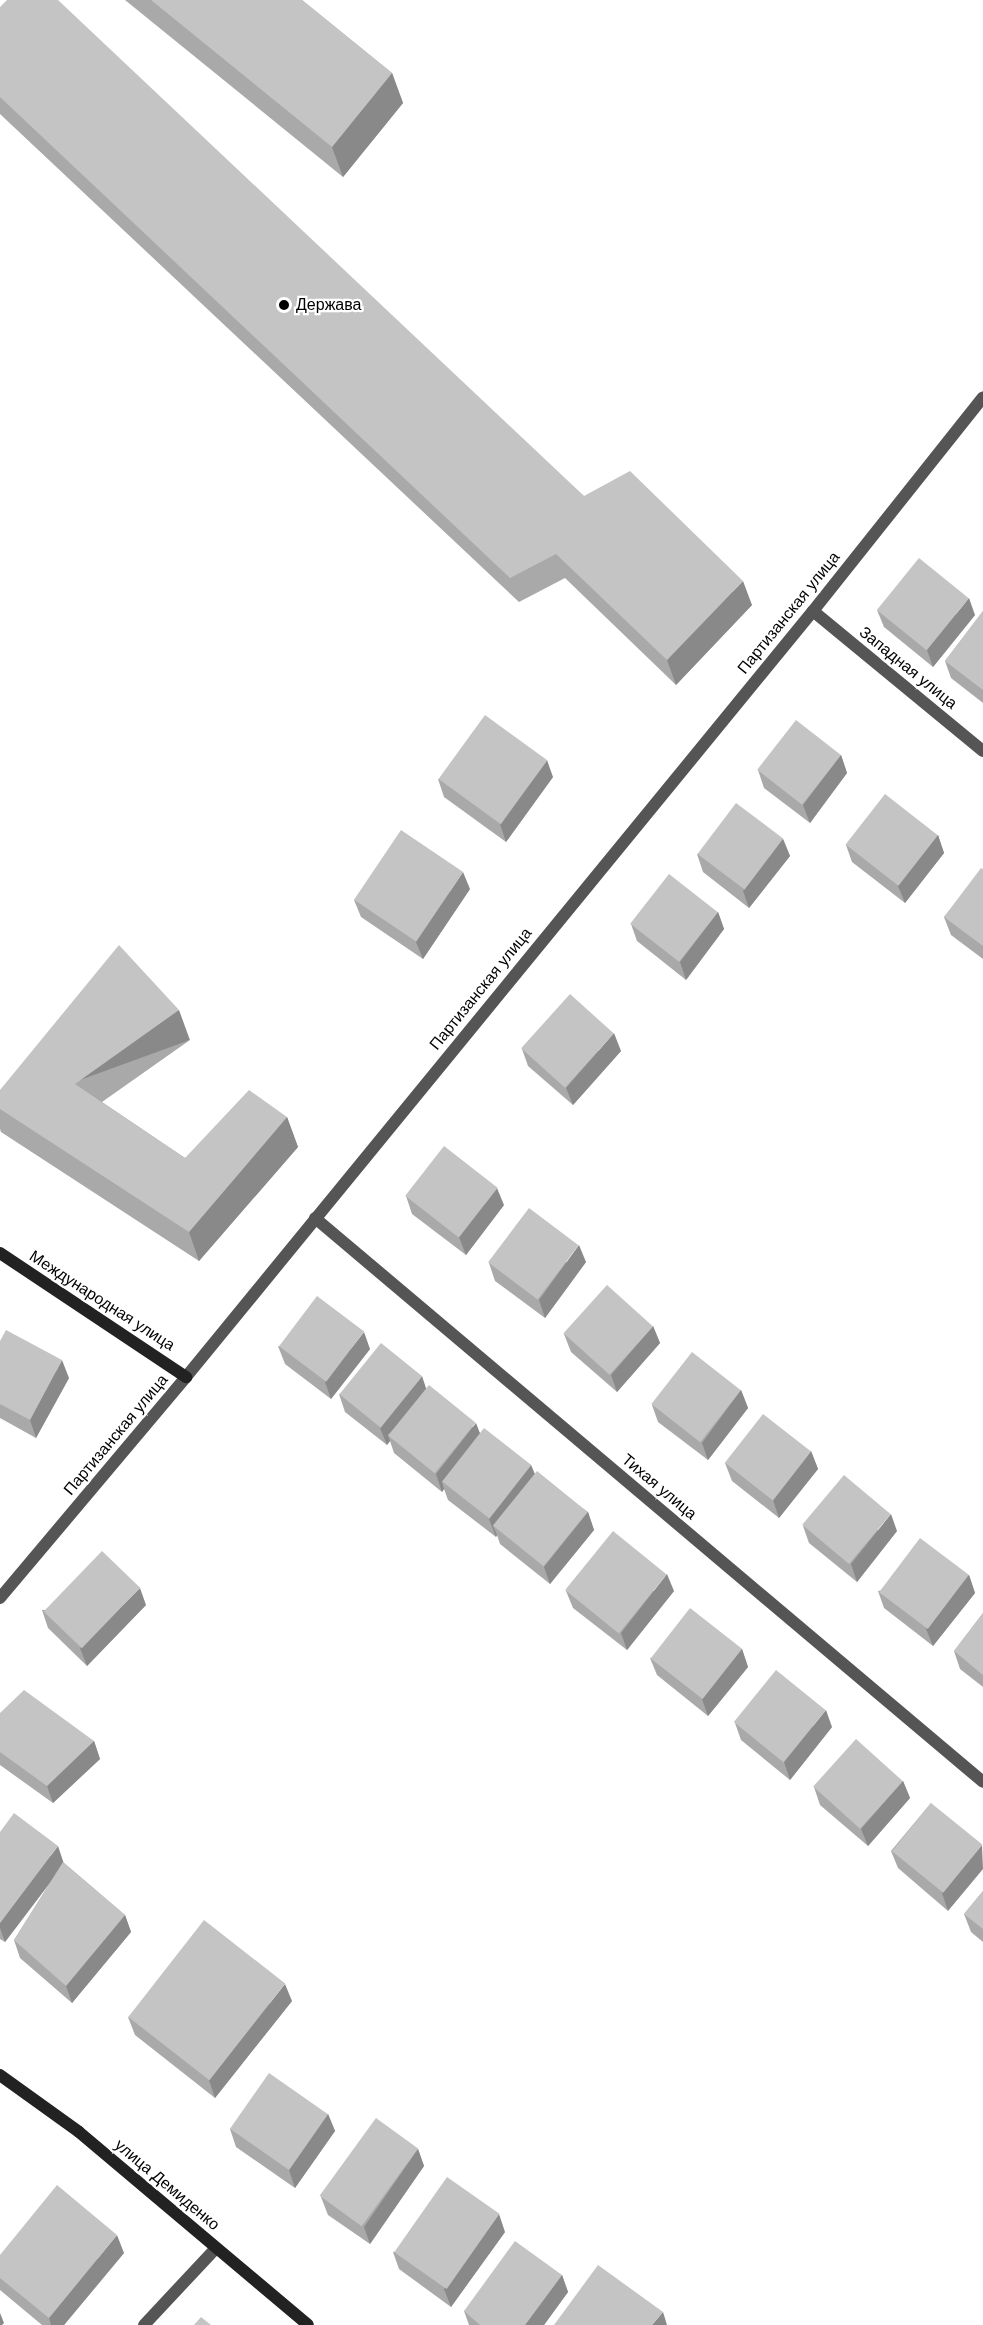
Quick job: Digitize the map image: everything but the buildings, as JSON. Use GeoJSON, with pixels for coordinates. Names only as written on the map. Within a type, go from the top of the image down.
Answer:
{"type":"FeatureCollection","features":[{"type":"Feature","properties":{"kind":"main road","name":"Международная улица"},"geometry":{"type":"LineString","coordinates":[[0,1253],[186,1377]]}},
{"type":"Feature","properties":{"kind":"main road","name":"улица Демиденко"},"geometry":{"type":"LineString","coordinates":[[0,2075],[79,2132],[308,2325]]}},
{"type":"Feature","properties":{"kind":"street","name":"Партизанская улица"},"geometry":{"type":"LineString","coordinates":[[0,1598],[186,1377],[813,611],[983,397]]}},
{"type":"Feature","properties":{"kind":"street","name":"Западная улица"},"geometry":{"type":"LineString","coordinates":[[813,611],[983,751]]}},
{"type":"Feature","properties":{"kind":"street","name":"Тихая улица"},"geometry":{"type":"LineString","coordinates":[[315,1218],[983,1782]]}},
{"type":"Feature","properties":{"kind":"street"},"geometry":{"type":"LineString","coordinates":[[144,2325],[216,2248]]}},
{"type":"Feature","properties":{"kind":"place","name":"Держава"},"geometry":{"type":"Point","coordinates":[284,305]}}]}
